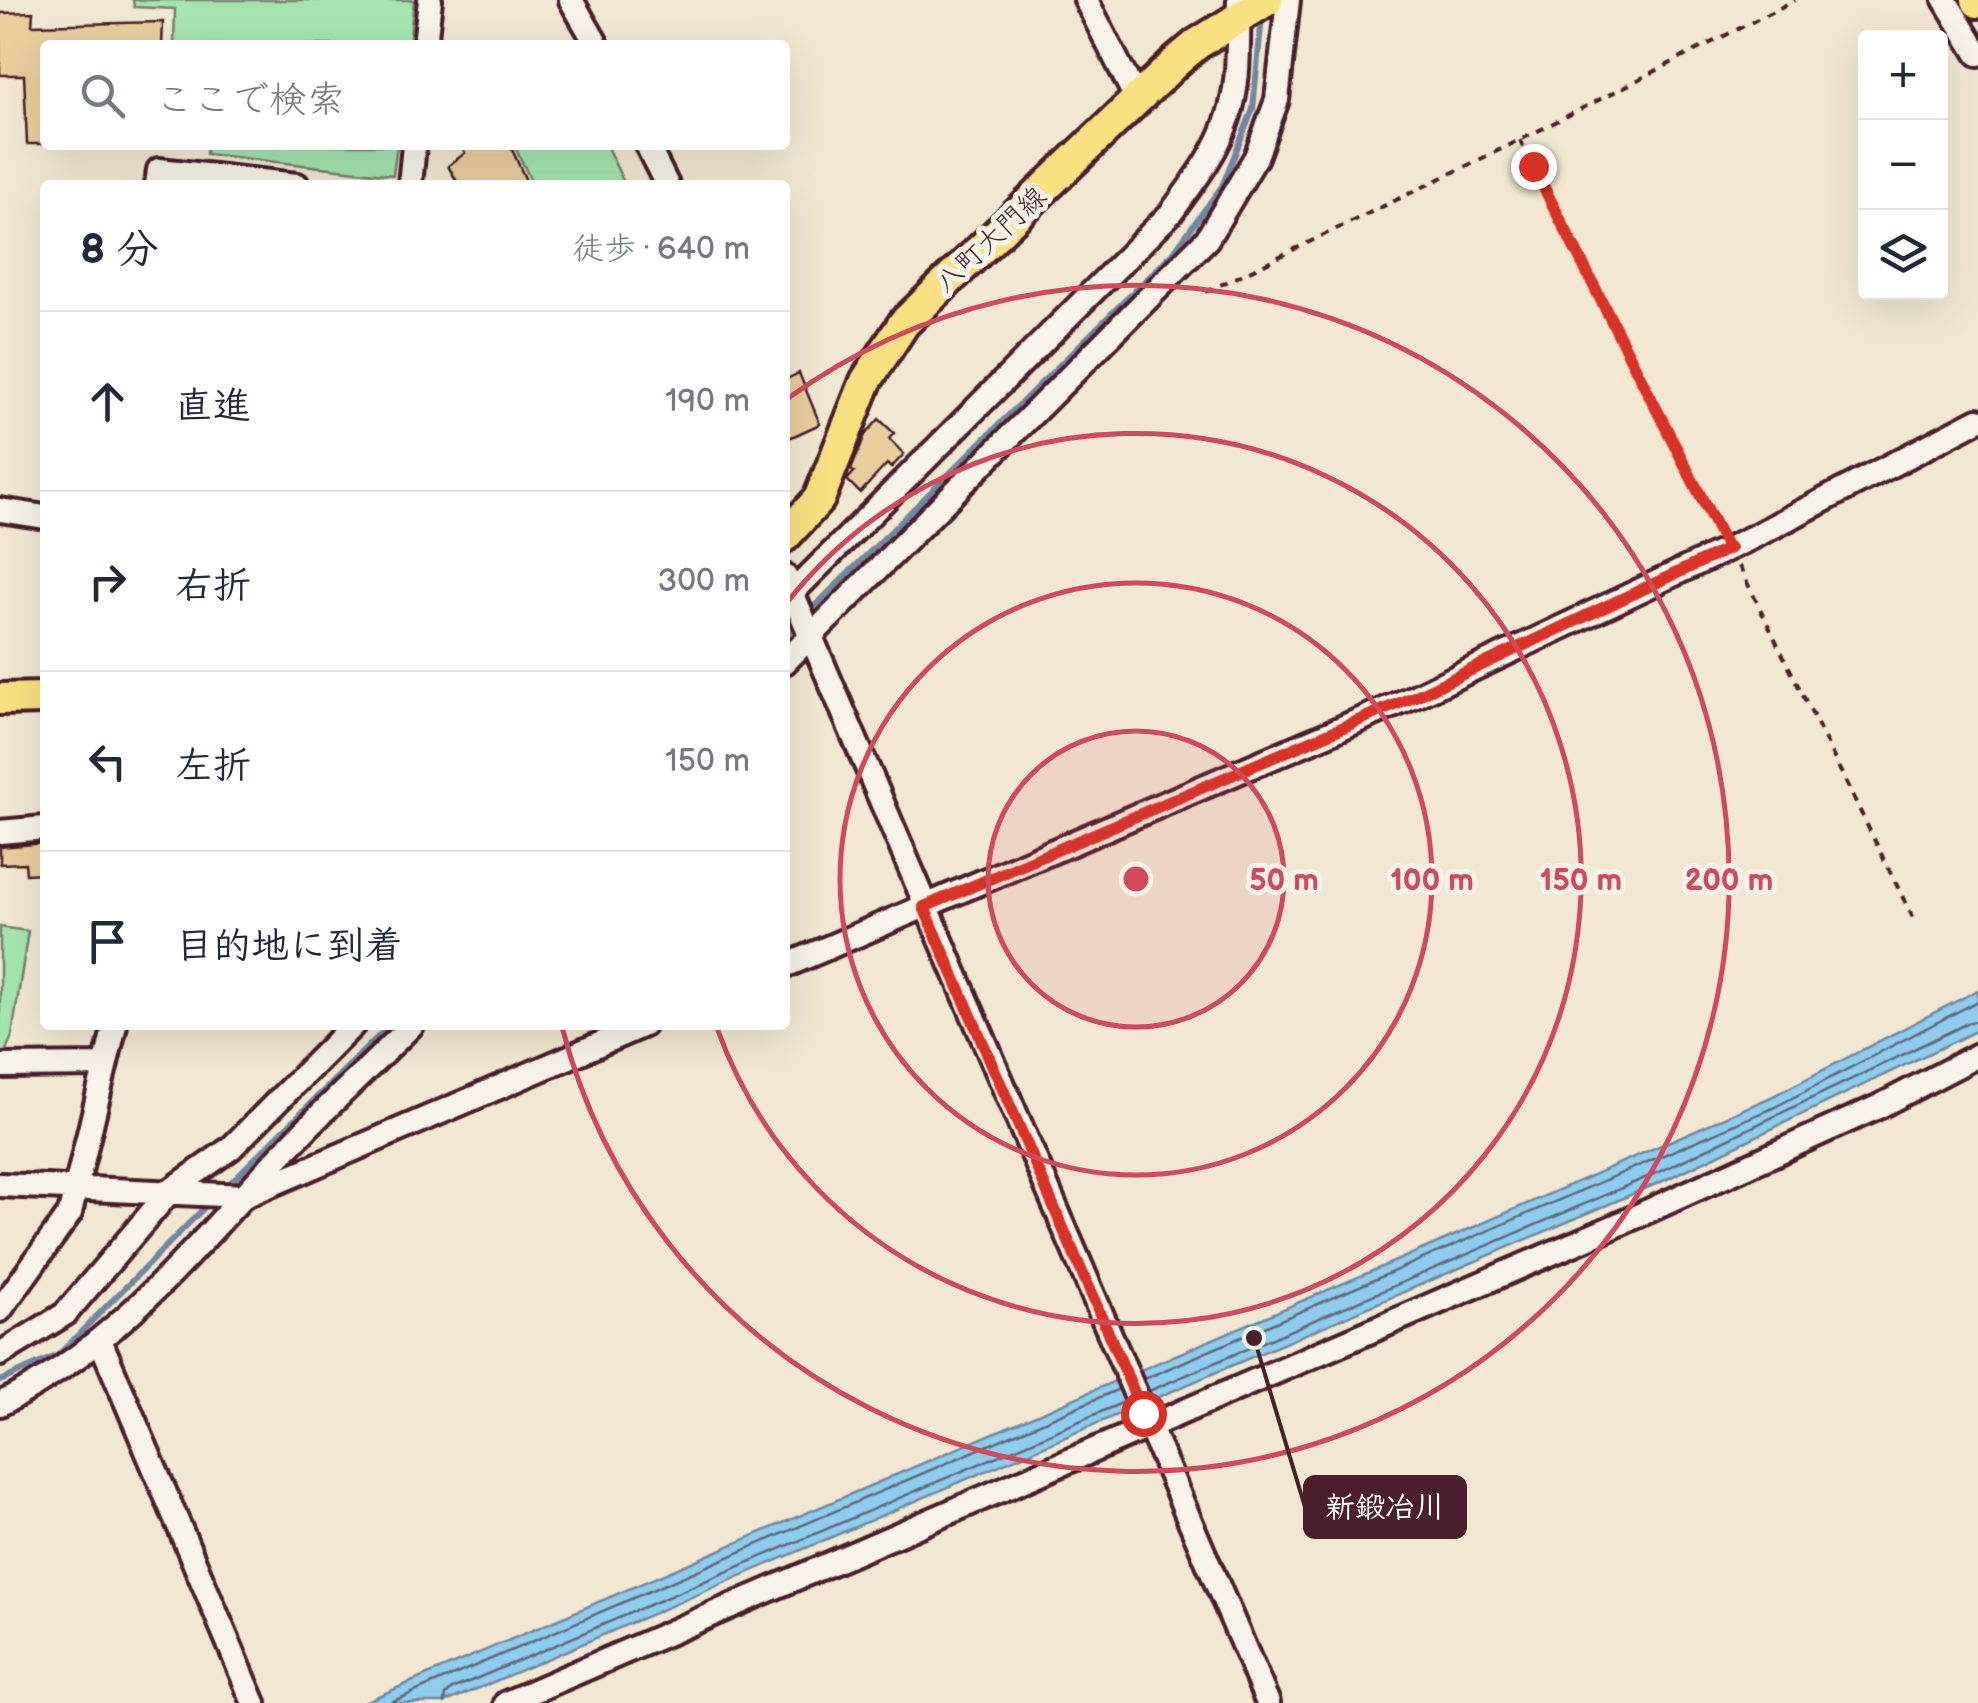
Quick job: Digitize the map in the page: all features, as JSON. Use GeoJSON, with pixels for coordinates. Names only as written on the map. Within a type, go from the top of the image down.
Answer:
{"type":"FeatureCollection","features":[{"type":"Feature","properties":{"kind":"main road","name":"八町大門線"},"geometry":{"type":"LineString","coordinates":[[790,530],[818,499],[866,381],[904,322],[1196,44],[1238,8],[1267,0]]}},
{"type":"Feature","properties":{"kind":"main road"},"geometry":{"type":"LineString","coordinates":[[0,698],[40,698]]}},
{"type":"Feature","properties":{"kind":"street"},"geometry":{"type":"LineString","coordinates":[[426,40],[430,0]]}},
{"type":"Feature","properties":{"kind":"street"},"geometry":{"type":"LineString","coordinates":[[571,0],[594,40]]}},
{"type":"Feature","properties":{"kind":"street"},"geometry":{"type":"LineString","coordinates":[[1086,0],[1137,100]]}},
{"type":"Feature","properties":{"kind":"street"},"geometry":{"type":"LineString","coordinates":[[790,657],[1207,239],[1256,157],[1276,100],[1288,0]]}},
{"type":"Feature","properties":{"kind":"street"},"geometry":{"type":"LineString","coordinates":[[1946,0],[1978,54]]}},
{"type":"Feature","properties":{"kind":"street"},"geometry":{"type":"LineString","coordinates":[[790,587],[1171,213],[1202,171],[1228,118],[1238,60],[1238,8]]}},
{"type":"Feature","properties":{"kind":"street"},"geometry":{"type":"LineString","coordinates":[[410,180],[414,150]]}},
{"type":"Feature","properties":{"kind":"street"},"geometry":{"type":"LineString","coordinates":[[650,150],[664,180]]}},
{"type":"Feature","properties":{"kind":"street"},"geometry":{"type":"LineString","coordinates":[[158,180],[159,170],[251,180]]}},
{"type":"Feature","properties":{"kind":"street"},"geometry":{"type":"LineString","coordinates":[[790,964],[1416,696],[1730,548],[1978,420]]}},
{"type":"Feature","properties":{"kind":"street"},"geometry":{"type":"LineString","coordinates":[[0,510],[40,516]]}},
{"type":"Feature","properties":{"kind":"street"},"geometry":{"type":"LineString","coordinates":[[790,596],[1268,1703]]}},
{"type":"Feature","properties":{"kind":"street"},"geometry":{"type":"LineString","coordinates":[[0,832],[40,828]]}},
{"type":"Feature","properties":{"kind":"street"},"geometry":{"type":"LineString","coordinates":[[0,1310],[9,1282],[70,1213],[114,1030]]}},
{"type":"Feature","properties":{"kind":"street"},"geometry":{"type":"LineString","coordinates":[[0,1354],[65,1314],[170,1191],[231,1148],[349,1030]]}},
{"type":"Feature","properties":{"kind":"street"},"geometry":{"type":"LineString","coordinates":[[0,1404],[100,1340],[407,1030]]}},
{"type":"Feature","properties":{"kind":"street"},"geometry":{"type":"LineString","coordinates":[[0,1184],[246,1196],[632,1030]]}},
{"type":"Feature","properties":{"kind":"street"},"geometry":{"type":"LineString","coordinates":[[506,1703],[1146,1420],[1633,1218],[1880,1106],[1978,1055]]}},
{"type":"Feature","properties":{"kind":"street"},"geometry":{"type":"LineString","coordinates":[[0,1066],[105,1065]]}},
{"type":"Feature","properties":{"kind":"street"},"geometry":{"type":"LineString","coordinates":[[100,1340],[254,1703]]}},
{"type":"Feature","properties":{"kind":"path"},"geometry":{"type":"LineString","coordinates":[[1206,292],[1520,140],[1795,0]]}},
{"type":"Feature","properties":{"kind":"path"},"geometry":{"type":"LineString","coordinates":[[1520,140],[1730,548],[1913,918]]}},
{"type":"Feature","properties":{"kind":"green space"},"geometry":{"type":"Polygon","coordinates":[[[133,0],[414,0],[410,40],[174,40],[175,9],[134,7],[133,0]]]}},
{"type":"Feature","properties":{"kind":"green space"},"geometry":{"type":"Polygon","coordinates":[[[206,150],[396,150],[393,175],[206,154],[206,150]]]}},
{"type":"Feature","properties":{"kind":"green space"},"geometry":{"type":"Polygon","coordinates":[[[516,150],[608,150],[623,180],[531,180],[516,150]]]}},
{"type":"Feature","properties":{"kind":"green space"},"geometry":{"type":"Polygon","coordinates":[[[0,927],[28,931],[12,1036],[4,1055],[0,1054],[0,927]]]}},
{"type":"Feature","properties":{"kind":"water"},"geometry":{"type":"Polygon","coordinates":[[[1978,990],[1978,1030],[1663,1181],[444,1703],[362,1703],[1771,1097],[1978,990]]]}},
{"type":"Feature","properties":{"kind":"building"},"geometry":{"type":"Polygon","coordinates":[[[33,12],[32,25],[163,22],[162,40],[40,40],[40,144],[27,144],[24,75],[0,75],[0,13],[33,12]]]}},
{"type":"Feature","properties":{"kind":"building"},"geometry":{"type":"Polygon","coordinates":[[[464,150],[512,150],[526,180],[456,180],[448,166],[465,153],[464,150]]]}},
{"type":"Feature","properties":{"kind":"building"},"geometry":{"type":"Polygon","coordinates":[[[799,373],[820,424],[790,438],[790,378],[799,373]]]}},
{"type":"Feature","properties":{"kind":"building"},"geometry":{"type":"Polygon","coordinates":[[[879,419],[894,433],[889,439],[904,454],[891,468],[887,464],[860,493],[847,480],[854,472],[851,470],[865,435],[879,419]]]}},
{"type":"Feature","properties":{"kind":"building"},"geometry":{"type":"Polygon","coordinates":[[[40,843],[40,873],[26,874],[25,863],[0,864],[0,847],[40,843]]]}},
{"type":"Feature","properties":{"kind":"waterway"},"geometry":{"type":"LineString","coordinates":[[808,613],[1172,254],[1222,186],[1253,109],[1262,16]]}},
{"type":"Feature","properties":{"kind":"waterway"},"geometry":{"type":"LineString","coordinates":[[790,631],[799,622]]}},
{"type":"Feature","properties":{"kind":"waterway"},"geometry":{"type":"LineString","coordinates":[[224,1189],[385,1030]]}},
{"type":"Feature","properties":{"kind":"waterway"},"geometry":{"type":"LineString","coordinates":[[0,1381],[58,1355],[211,1201]]}},
{"type":"Feature","properties":{"kind":"place","name":"新鍛冶川"},"geometry":{"type":"Point","coordinates":[1254,1338]}},
{"type":"Feature","properties":{"kind":"route"},"geometry":{"type":"LineString","coordinates":[[1143,1413],[924,907],[1416,696],[1730,548],[1533,166]]}}]}
